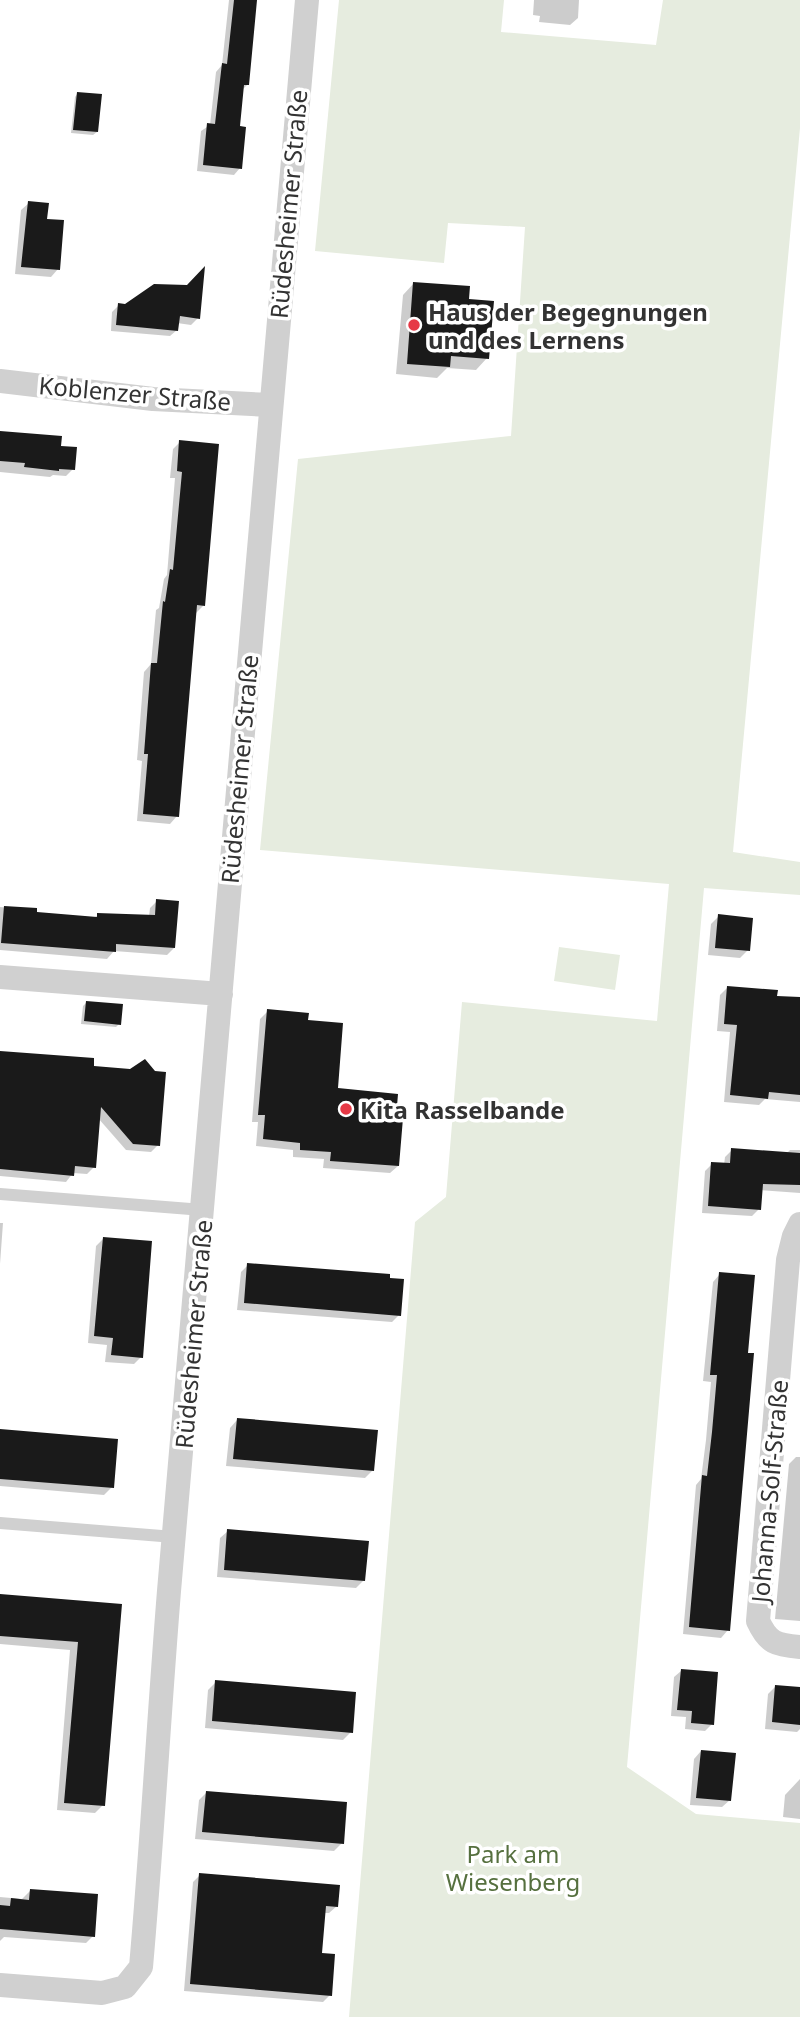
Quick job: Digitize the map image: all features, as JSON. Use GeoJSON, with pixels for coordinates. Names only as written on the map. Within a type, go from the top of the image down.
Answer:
{"type":"FeatureCollection","features":[{"type":"Feature","properties":{"kind":"street","name":"Rüdesheimer Straße"},"geometry":{"type":"LineString","coordinates":[[0,1985],[102,1993],[125,1987],[141,1967],[174,1537],[307,0]]}},
{"type":"Feature","properties":{"kind":"street","name":"Koblenzer Straße"},"geometry":{"type":"LineString","coordinates":[[0,382],[153,399],[270,405]]}},
{"type":"Feature","properties":{"kind":"street"},"geometry":{"type":"LineString","coordinates":[[0,977],[221,994]]}},
{"type":"Feature","properties":{"kind":"street","name":"Johanna-Solf-Straße"},"geometry":{"type":"LineString","coordinates":[[800,1224],[788,1260],[758,1620],[765,1637],[782,1646],[800,1647]]}},
{"type":"Feature","properties":{"kind":"lane"},"geometry":{"type":"LineString","coordinates":[[0,1194],[204,1210]]}},
{"type":"Feature","properties":{"kind":"lane"},"geometry":{"type":"LineString","coordinates":[[0,1523],[174,1537]]}},
{"type":"Feature","properties":{"kind":"green space","name":"Park am Wiesenberg"},"geometry":{"type":"Polygon","coordinates":[[[339,0],[504,0],[501,32],[656,45],[663,0],[800,0],[800,128],[733,852],[800,862],[800,895],[704,888],[627,1767],[696,1814],[800,1823],[800,2017],[349,2017],[415,1222],[446,1197],[462,1002],[657,1021],[669,884],[260,850],[298,459],[511,436],[525,227],[448,223],[444,263],[315,251],[339,0]]]}},
{"type":"Feature","properties":{"kind":"green space"},"geometry":{"type":"Polygon","coordinates":[[[559,947],[620,955],[615,990],[554,981],[559,947]]]}},
{"type":"Feature","properties":{"kind":"building"},"geometry":{"type":"Polygon","coordinates":[[[234,0],[257,0],[249,85],[244,85],[240,126],[246,127],[242,169],[203,165],[207,123],[215,124],[222,63],[227,64],[234,0]]]}},
{"type":"Feature","properties":{"kind":"building"},"geometry":{"type":"Polygon","coordinates":[[[77,92],[102,94],[98,132],[73,130],[77,92]]]}},
{"type":"Feature","properties":{"kind":"building"},"geometry":{"type":"Polygon","coordinates":[[[28,201],[49,203],[47,219],[64,220],[60,270],[21,267],[28,201]]]}},
{"type":"Feature","properties":{"kind":"building"},"geometry":{"type":"Polygon","coordinates":[[[205,266],[200,319],[180,316],[178,331],[116,325],[118,303],[125,304],[154,284],[187,285],[205,266]]]}},
{"type":"Feature","properties":{"kind":"building"},"geometry":{"type":"Polygon","coordinates":[[[413,282],[470,286],[469,299],[494,301],[489,359],[451,356],[450,367],[407,364],[413,282]]]}},
{"type":"Feature","properties":{"kind":"building"},"geometry":{"type":"Polygon","coordinates":[[[0,431],[62,436],[61,446],[77,447],[75,470],[24,467],[25,463],[0,461],[0,431]]]}},
{"type":"Feature","properties":{"kind":"building"},"geometry":{"type":"Polygon","coordinates":[[[179,440],[219,444],[205,606],[197,605],[179,817],[143,814],[148,754],[144,754],[151,663],[157,663],[163,601],[165,602],[170,569],[173,570],[182,472],[177,471],[179,440]]]}},
{"type":"Feature","properties":{"kind":"building"},"geometry":{"type":"Polygon","coordinates":[[[156,899],[179,901],[175,948],[116,944],[116,952],[1,943],[4,906],[97,917],[97,913],[155,915],[156,899]]]}},
{"type":"Feature","properties":{"kind":"building"},"geometry":{"type":"Polygon","coordinates":[[[718,914],[753,918],[750,951],[715,948],[718,914]]]}},
{"type":"Feature","properties":{"kind":"building"},"geometry":{"type":"Polygon","coordinates":[[[727,986],[778,990],[777,996],[800,997],[800,1095],[769,1092],[768,1099],[730,1095],[737,1025],[724,1024],[727,986]]]}},
{"type":"Feature","properties":{"kind":"building"},"geometry":{"type":"Polygon","coordinates":[[[86,1001],[123,1004],[121,1025],[84,1021],[86,1001]]]}},
{"type":"Feature","properties":{"kind":"building"},"geometry":{"type":"Polygon","coordinates":[[[267,1009],[309,1013],[308,1020],[343,1023],[338,1088],[398,1094],[396,1118],[403,1118],[399,1166],[330,1161],[331,1152],[300,1150],[300,1143],[263,1139],[265,1115],[258,1115],[267,1009]]]}},
{"type":"Feature","properties":{"kind":"building"},"geometry":{"type":"Polygon","coordinates":[[[0,1051],[94,1058],[94,1066],[130,1069],[145,1059],[155,1071],[166,1072],[160,1146],[133,1144],[101,1107],[96,1168],[75,1166],[74,1176],[0,1169],[0,1051]]]}},
{"type":"Feature","properties":{"kind":"building"},"geometry":{"type":"Polygon","coordinates":[[[731,1148],[800,1153],[800,1185],[763,1184],[761,1210],[708,1206],[711,1162],[730,1163],[731,1148]]]}},
{"type":"Feature","properties":{"kind":"building"},"geometry":{"type":"Polygon","coordinates":[[[103,1237],[152,1241],[143,1358],[111,1355],[113,1338],[94,1336],[103,1237]]]}},
{"type":"Feature","properties":{"kind":"building"},"geometry":{"type":"Polygon","coordinates":[[[247,1263],[390,1274],[390,1278],[404,1279],[401,1316],[244,1303],[247,1263]]]}},
{"type":"Feature","properties":{"kind":"building"},"geometry":{"type":"Polygon","coordinates":[[[719,1272],[755,1275],[748,1353],[754,1353],[730,1631],[689,1627],[702,1475],[707,1476],[717,1375],[710,1375],[719,1272]]]}},
{"type":"Feature","properties":{"kind":"building"},"geometry":{"type":"Polygon","coordinates":[[[237,1418],[378,1430],[374,1471],[233,1459],[237,1418]]]}},
{"type":"Feature","properties":{"kind":"building"},"geometry":{"type":"Polygon","coordinates":[[[0,1429],[118,1439],[114,1488],[0,1479],[0,1429]]]}},
{"type":"Feature","properties":{"kind":"building"},"geometry":{"type":"Polygon","coordinates":[[[227,1529],[369,1541],[365,1581],[224,1570],[227,1529]]]}},
{"type":"Feature","properties":{"kind":"building"},"geometry":{"type":"Polygon","coordinates":[[[0,1594],[122,1604],[105,1806],[64,1803],[78,1642],[0,1636],[0,1594]]]}},
{"type":"Feature","properties":{"kind":"building"},"geometry":{"type":"Polygon","coordinates":[[[681,1669],[718,1672],[714,1725],[691,1723],[692,1711],[677,1710],[681,1669]]]}},
{"type":"Feature","properties":{"kind":"building"},"geometry":{"type":"Polygon","coordinates":[[[215,1680],[356,1692],[353,1733],[212,1721],[215,1680]]]}},
{"type":"Feature","properties":{"kind":"building"},"geometry":{"type":"Polygon","coordinates":[[[775,1685],[800,1687],[800,1725],[772,1722],[775,1685]]]}},
{"type":"Feature","properties":{"kind":"building"},"geometry":{"type":"Polygon","coordinates":[[[701,1750],[736,1753],[731,1801],[696,1798],[701,1750]]]}},
{"type":"Feature","properties":{"kind":"building"},"geometry":{"type":"Polygon","coordinates":[[[206,1791],[347,1802],[344,1844],[202,1832],[206,1791]]]}},
{"type":"Feature","properties":{"kind":"building"},"geometry":{"type":"Polygon","coordinates":[[[199,1873],[340,1885],[338,1907],[326,1906],[322,1953],[335,1954],[332,1996],[190,1984],[199,1873]]]}},
{"type":"Feature","properties":{"kind":"building"},"geometry":{"type":"Polygon","coordinates":[[[30,1889],[98,1894],[95,1937],[0,1929],[0,1905],[10,1906],[11,1898],[29,1900],[30,1889]]]}},
{"type":"Feature","properties":{"kind":"place","name":"Haus der Begegnungen und des Lernens"},"geometry":{"type":"Point","coordinates":[414,325]}},
{"type":"Feature","properties":{"kind":"place","name":"Kita Rasselbande"},"geometry":{"type":"Point","coordinates":[346,1109]}}]}
